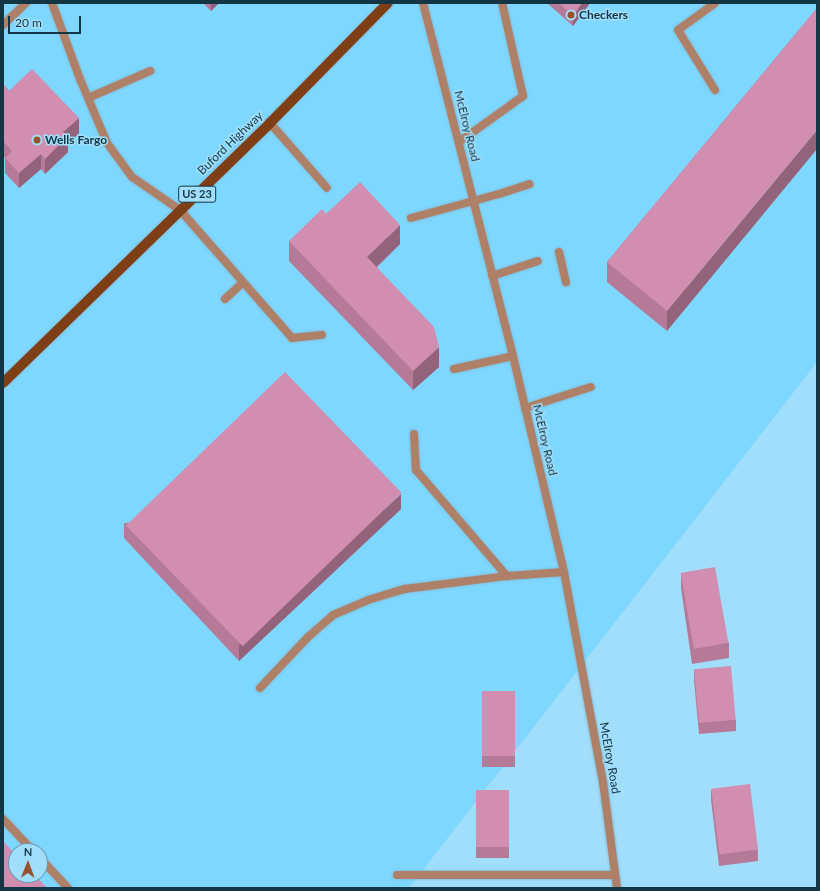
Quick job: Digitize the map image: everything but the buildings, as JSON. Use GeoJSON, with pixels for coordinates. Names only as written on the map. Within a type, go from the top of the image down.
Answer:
{"type":"FeatureCollection","features":[{"type":"Feature","properties":{"kind":"main road","name":"Buford Highway"},"geometry":{"type":"LineString","coordinates":[[3,383],[270,123],[388,3]]}},
{"type":"Feature","properties":{"kind":"street"},"geometry":{"type":"LineString","coordinates":[[3,25],[26,3]]}},
{"type":"Feature","properties":{"kind":"street"},"geometry":{"type":"LineString","coordinates":[[52,3],[88,98],[107,143],[132,177],[180,210],[242,283],[292,338],[322,335]]}},
{"type":"Feature","properties":{"kind":"street","name":"McElroy Road"},"geometry":{"type":"LineString","coordinates":[[423,3],[513,356],[564,572],[603,782],[617,888]]}},
{"type":"Feature","properties":{"kind":"street"},"geometry":{"type":"LineString","coordinates":[[458,142],[523,96],[502,3]]}},
{"type":"Feature","properties":{"kind":"street"},"geometry":{"type":"LineString","coordinates":[[715,3],[678,30],[715,90]]}},
{"type":"Feature","properties":{"kind":"street"},"geometry":{"type":"LineString","coordinates":[[88,98],[150,71]]}},
{"type":"Feature","properties":{"kind":"street"},"geometry":{"type":"LineString","coordinates":[[270,123],[326,188]]}},
{"type":"Feature","properties":{"kind":"street"},"geometry":{"type":"LineString","coordinates":[[411,218],[529,184]]}},
{"type":"Feature","properties":{"kind":"street"},"geometry":{"type":"LineString","coordinates":[[559,252],[566,282]]}},
{"type":"Feature","properties":{"kind":"street"},"geometry":{"type":"LineString","coordinates":[[492,276],[538,261]]}},
{"type":"Feature","properties":{"kind":"street"},"geometry":{"type":"LineString","coordinates":[[225,299],[242,283]]}},
{"type":"Feature","properties":{"kind":"street"},"geometry":{"type":"LineString","coordinates":[[454,369],[513,356]]}},
{"type":"Feature","properties":{"kind":"street"},"geometry":{"type":"LineString","coordinates":[[525,408],[591,387]]}},
{"type":"Feature","properties":{"kind":"street"},"geometry":{"type":"LineString","coordinates":[[414,434],[416,470],[507,576]]}},
{"type":"Feature","properties":{"kind":"street"},"geometry":{"type":"LineString","coordinates":[[260,688],[308,637],[334,615],[368,600],[405,589],[507,576],[564,572]]}},
{"type":"Feature","properties":{"kind":"street"},"geometry":{"type":"LineString","coordinates":[[3,819],[26,843]]}},
{"type":"Feature","properties":{"kind":"street"},"geometry":{"type":"LineString","coordinates":[[48,867],[68,888]]}},
{"type":"Feature","properties":{"kind":"street"},"geometry":{"type":"LineString","coordinates":[[397,875],[615,875]]}},
{"type":"Feature","properties":{"kind":"shaded area"},"geometry":{"type":"Polygon","coordinates":[[[3,3],[817,3],[817,362],[409,888],[3,888],[3,3]]]}},
{"type":"Feature","properties":{"kind":"place","name":"Checkers"},"geometry":{"type":"Point","coordinates":[571,15]}},
{"type":"Feature","properties":{"kind":"place","name":"Wells Fargo"},"geometry":{"type":"Point","coordinates":[37,140]}}]}
